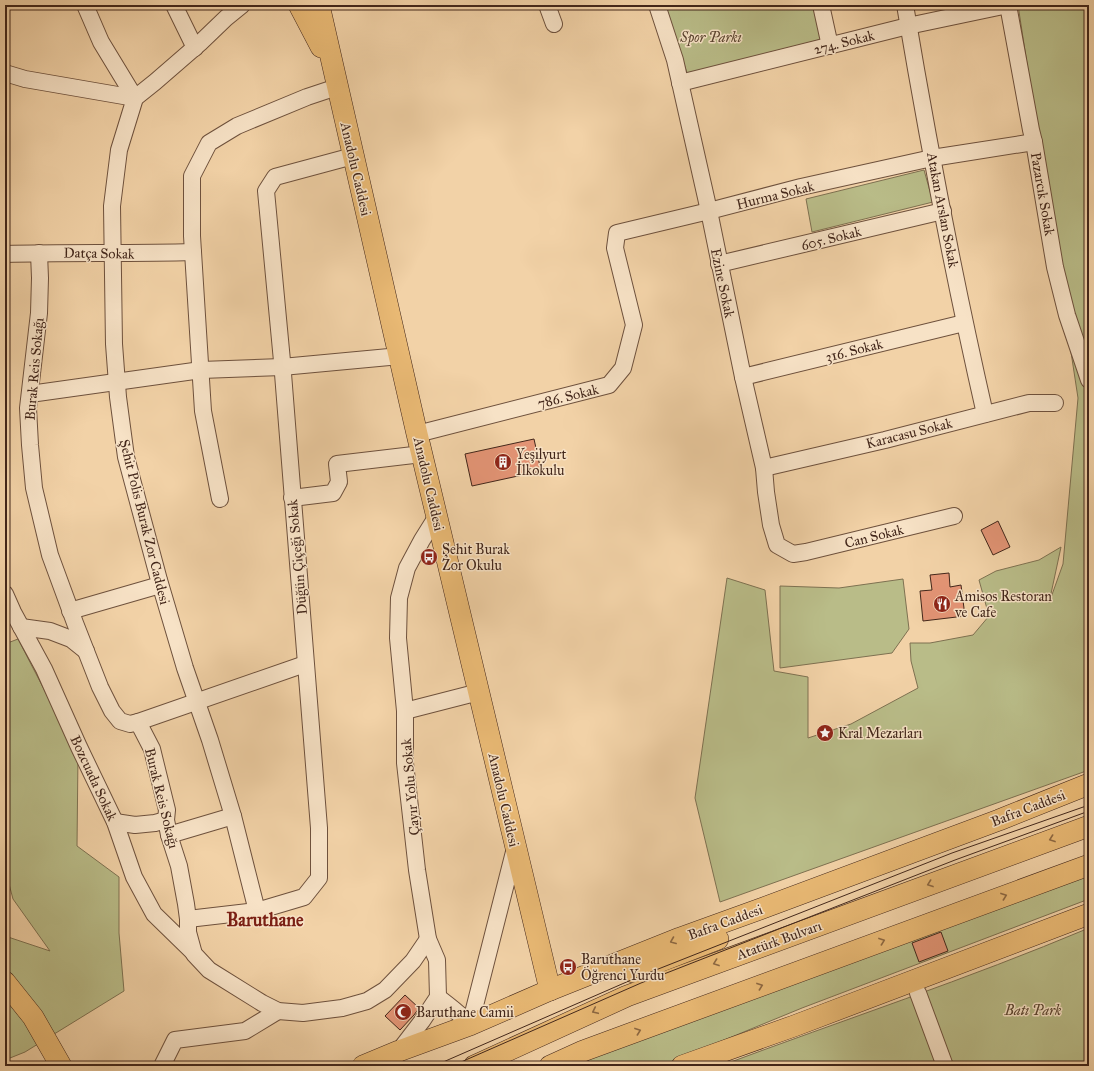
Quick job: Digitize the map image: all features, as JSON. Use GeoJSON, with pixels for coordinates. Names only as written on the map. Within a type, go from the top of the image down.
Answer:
{"type":"FeatureCollection","features":[{"type":"Feature","properties":{"kind":"main road"},"geometry":{"type":"LineString","coordinates":[[299,5],[336,79]]}},
{"type":"Feature","properties":{"kind":"main road"},"geometry":{"type":"LineString","coordinates":[[319,5],[336,79]]}},
{"type":"Feature","properties":{"kind":"main road","name":"Anadolu Caddesi"},"geometry":{"type":"LineString","coordinates":[[336,79],[417,434],[480,692],[515,848],[550,990]]}},
{"type":"Feature","properties":{"kind":"main road","name":"Bafra Caddesi"},"geometry":{"type":"LineString","coordinates":[[400,1059],[470,1025],[550,990],[680,938],[992,822],[1089,784]]}},
{"type":"Feature","properties":{"kind":"main road","name":"Bafra Caddesi"},"geometry":{"type":"LineString","coordinates":[[363,1066],[400,1059],[513,1019],[902,867],[1089,796]]}},
{"type":"Feature","properties":{"kind":"main road","name":"Atatürk Bulvarı"},"geometry":{"type":"LineString","coordinates":[[474,1066],[627,996],[1089,826]]}},
{"type":"Feature","properties":{"kind":"main road"},"geometry":{"type":"LineString","coordinates":[[550,1066],[576,1058],[1089,865]]}},
{"type":"Feature","properties":{"kind":"main road"},"geometry":{"type":"LineString","coordinates":[[682,1066],[794,1026],[1089,914]]}},
{"type":"Feature","properties":{"kind":"main road"},"geometry":{"type":"LineString","coordinates":[[5,982],[33,1016],[61,1066]]}},
{"type":"Feature","properties":{"kind":"main road"},"geometry":{"type":"LineString","coordinates":[[694,1066],[718,1053]]}},
{"type":"Feature","properties":{"kind":"street"},"geometry":{"type":"LineString","coordinates":[[85,5],[101,42],[135,98]]}},
{"type":"Feature","properties":{"kind":"street"},"geometry":{"type":"LineString","coordinates":[[174,5],[194,48]]}},
{"type":"Feature","properties":{"kind":"street"},"geometry":{"type":"LineString","coordinates":[[5,73],[25,79],[135,98],[242,5]]}},
{"type":"Feature","properties":{"kind":"street"},"geometry":{"type":"LineString","coordinates":[[547,5],[554,24]]}},
{"type":"Feature","properties":{"kind":"street","name":"Ezine Sokak"},"geometry":{"type":"LineString","coordinates":[[656,5],[675,60],[709,211],[743,378],[764,468],[771,525],[777,545],[793,554]]}},
{"type":"Feature","properties":{"kind":"street"},"geometry":{"type":"LineString","coordinates":[[821,5],[830,46]]}},
{"type":"Feature","properties":{"kind":"street","name":"Atakan Arslan Sokak"},"geometry":{"type":"LineString","coordinates":[[905,5],[932,158],[964,323],[985,414]]}},
{"type":"Feature","properties":{"kind":"street","name":"274. Sokak"},"geometry":{"type":"LineString","coordinates":[[680,83],[908,26],[1008,5]]}},
{"type":"Feature","properties":{"kind":"street","name":"Pazarcık Sokak"},"geometry":{"type":"LineString","coordinates":[[1008,5],[1030,130],[1034,142],[1055,267],[1067,315],[1089,380]]}},
{"type":"Feature","properties":{"kind":"street"},"geometry":{"type":"LineString","coordinates":[[220,499],[203,411],[193,252],[192,176],[209,143],[238,126],[307,97],[336,79]]}},
{"type":"Feature","properties":{"kind":"street","name":"Şehit Polis Burak Zor Caddesi"},"geometry":{"type":"LineString","coordinates":[[135,98],[118,150],[112,206],[114,344],[126,457],[160,586],[185,668],[234,816],[257,911]]}},
{"type":"Feature","properties":{"kind":"street","name":"Hurma Sokak"},"geometry":{"type":"LineString","coordinates":[[617,233],[801,187],[932,158],[1034,142]]}},
{"type":"Feature","properties":{"kind":"street","name":"Düğün Çiçeği Sokak"},"geometry":{"type":"LineString","coordinates":[[188,919],[257,911],[304,897],[319,878],[319,828],[282,367],[266,191],[275,177],[353,156]]}},
{"type":"Feature","properties":{"kind":"street","name":"605. Sokak"},"geometry":{"type":"LineString","coordinates":[[719,264],[943,211]]}},
{"type":"Feature","properties":{"kind":"street","name":"786. Sokak"},"geometry":{"type":"LineString","coordinates":[[417,434],[609,385],[623,368],[634,325],[615,248],[617,233]]}},
{"type":"Feature","properties":{"kind":"street","name":"Datça Sokak"},"geometry":{"type":"LineString","coordinates":[[5,254],[153,254],[193,252]]}},
{"type":"Feature","properties":{"kind":"street","name":"Burak Reis Sokağı"},"geometry":{"type":"LineString","coordinates":[[39,253],[40,312],[28,408],[34,488],[50,555],[100,687],[112,711],[120,721],[130,724],[138,722],[152,749],[167,810],[168,828],[179,866],[188,919],[188,932],[194,954],[209,970],[262,1003],[278,1010],[303,1013],[342,1008],[367,1001],[385,990],[413,961],[428,940]]}},
{"type":"Feature","properties":{"kind":"street","name":"316. Sokak"},"geometry":{"type":"LineString","coordinates":[[743,378],[964,323]]}},
{"type":"Feature","properties":{"kind":"street"},"geometry":{"type":"LineString","coordinates":[[30,394],[201,370],[282,367],[400,356]]}},
{"type":"Feature","properties":{"kind":"street","name":"Karacasu Sokak"},"geometry":{"type":"LineString","coordinates":[[764,468],[885,440],[1029,403],[1055,403]]}},
{"type":"Feature","properties":{"kind":"street"},"geometry":{"type":"LineString","coordinates":[[292,498],[333,493],[339,482],[336,464],[422,454]]}},
{"type":"Feature","properties":{"kind":"street","name":"Çayır Yolu Sokak"},"geometry":{"type":"LineString","coordinates":[[437,516],[407,568],[399,598],[398,638],[405,711],[405,762],[417,870],[428,940],[437,960],[438,997]]}},
{"type":"Feature","properties":{"kind":"street","name":"Can Sokak"},"geometry":{"type":"LineString","coordinates":[[793,554],[821,549],[954,516]]}},
{"type":"Feature","properties":{"kind":"street"},"geometry":{"type":"LineString","coordinates":[[70,611],[160,586]]}},
{"type":"Feature","properties":{"kind":"street","name":"Bozcuada Sokak"},"geometry":{"type":"LineString","coordinates":[[5,594],[44,670],[114,822],[134,877],[154,914],[194,954]]}},
{"type":"Feature","properties":{"kind":"street"},"geometry":{"type":"LineString","coordinates":[[21,626],[50,631],[71,638],[86,651]]}},
{"type":"Feature","properties":{"kind":"street"},"geometry":{"type":"LineString","coordinates":[[138,722],[306,664]]}},
{"type":"Feature","properties":{"kind":"street"},"geometry":{"type":"LineString","coordinates":[[405,711],[480,692]]}},
{"type":"Feature","properties":{"kind":"street"},"geometry":{"type":"LineString","coordinates":[[114,822],[135,826],[155,823],[168,828],[234,816]]}},
{"type":"Feature","properties":{"kind":"street"},"geometry":{"type":"LineString","coordinates":[[470,1025],[515,848]]}},
{"type":"Feature","properties":{"kind":"street"},"geometry":{"type":"LineString","coordinates":[[918,993],[945,1066]]}},
{"type":"Feature","properties":{"kind":"street"},"geometry":{"type":"LineString","coordinates":[[400,1059],[438,997],[449,1007],[463,1016],[470,1025]]}},
{"type":"Feature","properties":{"kind":"street"},"geometry":{"type":"LineString","coordinates":[[162,1066],[175,1040],[245,1031],[278,1010]]}},
{"type":"Feature","properties":{"kind":"green space","name":"Spor Parkı"},"geometry":{"type":"Polygon","coordinates":[[[665,5],[815,5],[822,39],[688,76],[665,5]]]}},
{"type":"Feature","properties":{"kind":"green space"},"geometry":{"type":"Polygon","coordinates":[[[1018,5],[1089,5],[1089,770],[720,902],[695,798],[727,578],[765,590],[774,671],[808,677],[808,738],[851,724],[918,688],[911,661],[910,643],[930,643],[973,635],[989,616],[979,580],[996,571],[1039,560],[1061,547],[1049,603],[1063,564],[1078,398],[1018,5]]]}},
{"type":"Feature","properties":{"kind":"green space"},"geometry":{"type":"Polygon","coordinates":[[[924,170],[933,202],[812,232],[806,199],[924,170]]]}},
{"type":"Feature","properties":{"kind":"green space"},"geometry":{"type":"Polygon","coordinates":[[[903,579],[909,629],[892,653],[780,668],[780,586],[839,588],[903,579]]]}},
{"type":"Feature","properties":{"kind":"green space"},"geometry":{"type":"Polygon","coordinates":[[[18,639],[78,755],[77,846],[119,877],[119,933],[124,991],[25,1052],[5,1060],[5,936],[50,951],[13,899],[5,869],[5,644],[18,639]]]}},
{"type":"Feature","properties":{"kind":"green space"},"geometry":{"type":"Polygon","coordinates":[[[1089,874],[1089,899],[802,1008],[661,1066],[583,1066],[591,1058],[1089,874]]]}},
{"type":"Feature","properties":{"kind":"green space","name":"Batı Park"},"geometry":{"type":"Polygon","coordinates":[[[1089,928],[1089,1066],[720,1066],[998,965],[1089,928]]]}},
{"type":"Feature","properties":{"kind":"building","name":"Yeşilyurt İlkokulu"},"geometry":{"type":"Polygon","coordinates":[[[534,439],[541,471],[472,486],[465,454],[534,439]]]}},
{"type":"Feature","properties":{"kind":"building"},"geometry":{"type":"Polygon","coordinates":[[[998,521],[1010,547],[993,555],[981,530],[998,521]]]}},
{"type":"Feature","properties":{"kind":"building","name":"Amisos Restoran ve Cafe"},"geometry":{"type":"Polygon","coordinates":[[[949,573],[950,587],[961,585],[965,616],[923,621],[920,591],[932,590],[930,575],[949,573]]]}},
{"type":"Feature","properties":{"kind":"building"},"geometry":{"type":"Polygon","coordinates":[[[941,932],[948,951],[919,962],[912,943],[941,932]]]}},
{"type":"Feature","properties":{"kind":"building","name":"Baruthane Camii"},"geometry":{"type":"Polygon","coordinates":[[[405,995],[419,1008],[400,1030],[385,1016],[405,995]]]}},
{"type":"Feature","properties":{"kind":"tram line"},"geometry":{"type":"LineString","coordinates":[[434,1066],[638,977],[952,853],[1089,805]]}},
{"type":"Feature","properties":{"kind":"tram line"},"geometry":{"type":"LineString","coordinates":[[452,1066],[641,983],[955,860],[1089,811]]}},
{"type":"Feature","properties":{"kind":"place","name":"Yeşilyurt İlkokulu"},"geometry":{"type":"Point","coordinates":[503,462]}},
{"type":"Feature","properties":{"kind":"place","name":"Şehit Burak Zor Okulu"},"geometry":{"type":"Point","coordinates":[429,557]}},
{"type":"Feature","properties":{"kind":"place","name":"Amisos Restoran ve Cafe"},"geometry":{"type":"Point","coordinates":[942,604]}},
{"type":"Feature","properties":{"kind":"place","name":"Kral Mezarları"},"geometry":{"type":"Point","coordinates":[825,733]}},
{"type":"Feature","properties":{"kind":"place","name":"Baruthane Öğrenci Yurdu"},"geometry":{"type":"Point","coordinates":[568,967]}},
{"type":"Feature","properties":{"kind":"place","name":"Baruthane Camii"},"geometry":{"type":"Point","coordinates":[403,1012]}},
{"type":"Feature","properties":{"kind":"district","name":"Baruthane"},"geometry":{"type":"Point","coordinates":[265,920]}}]}
